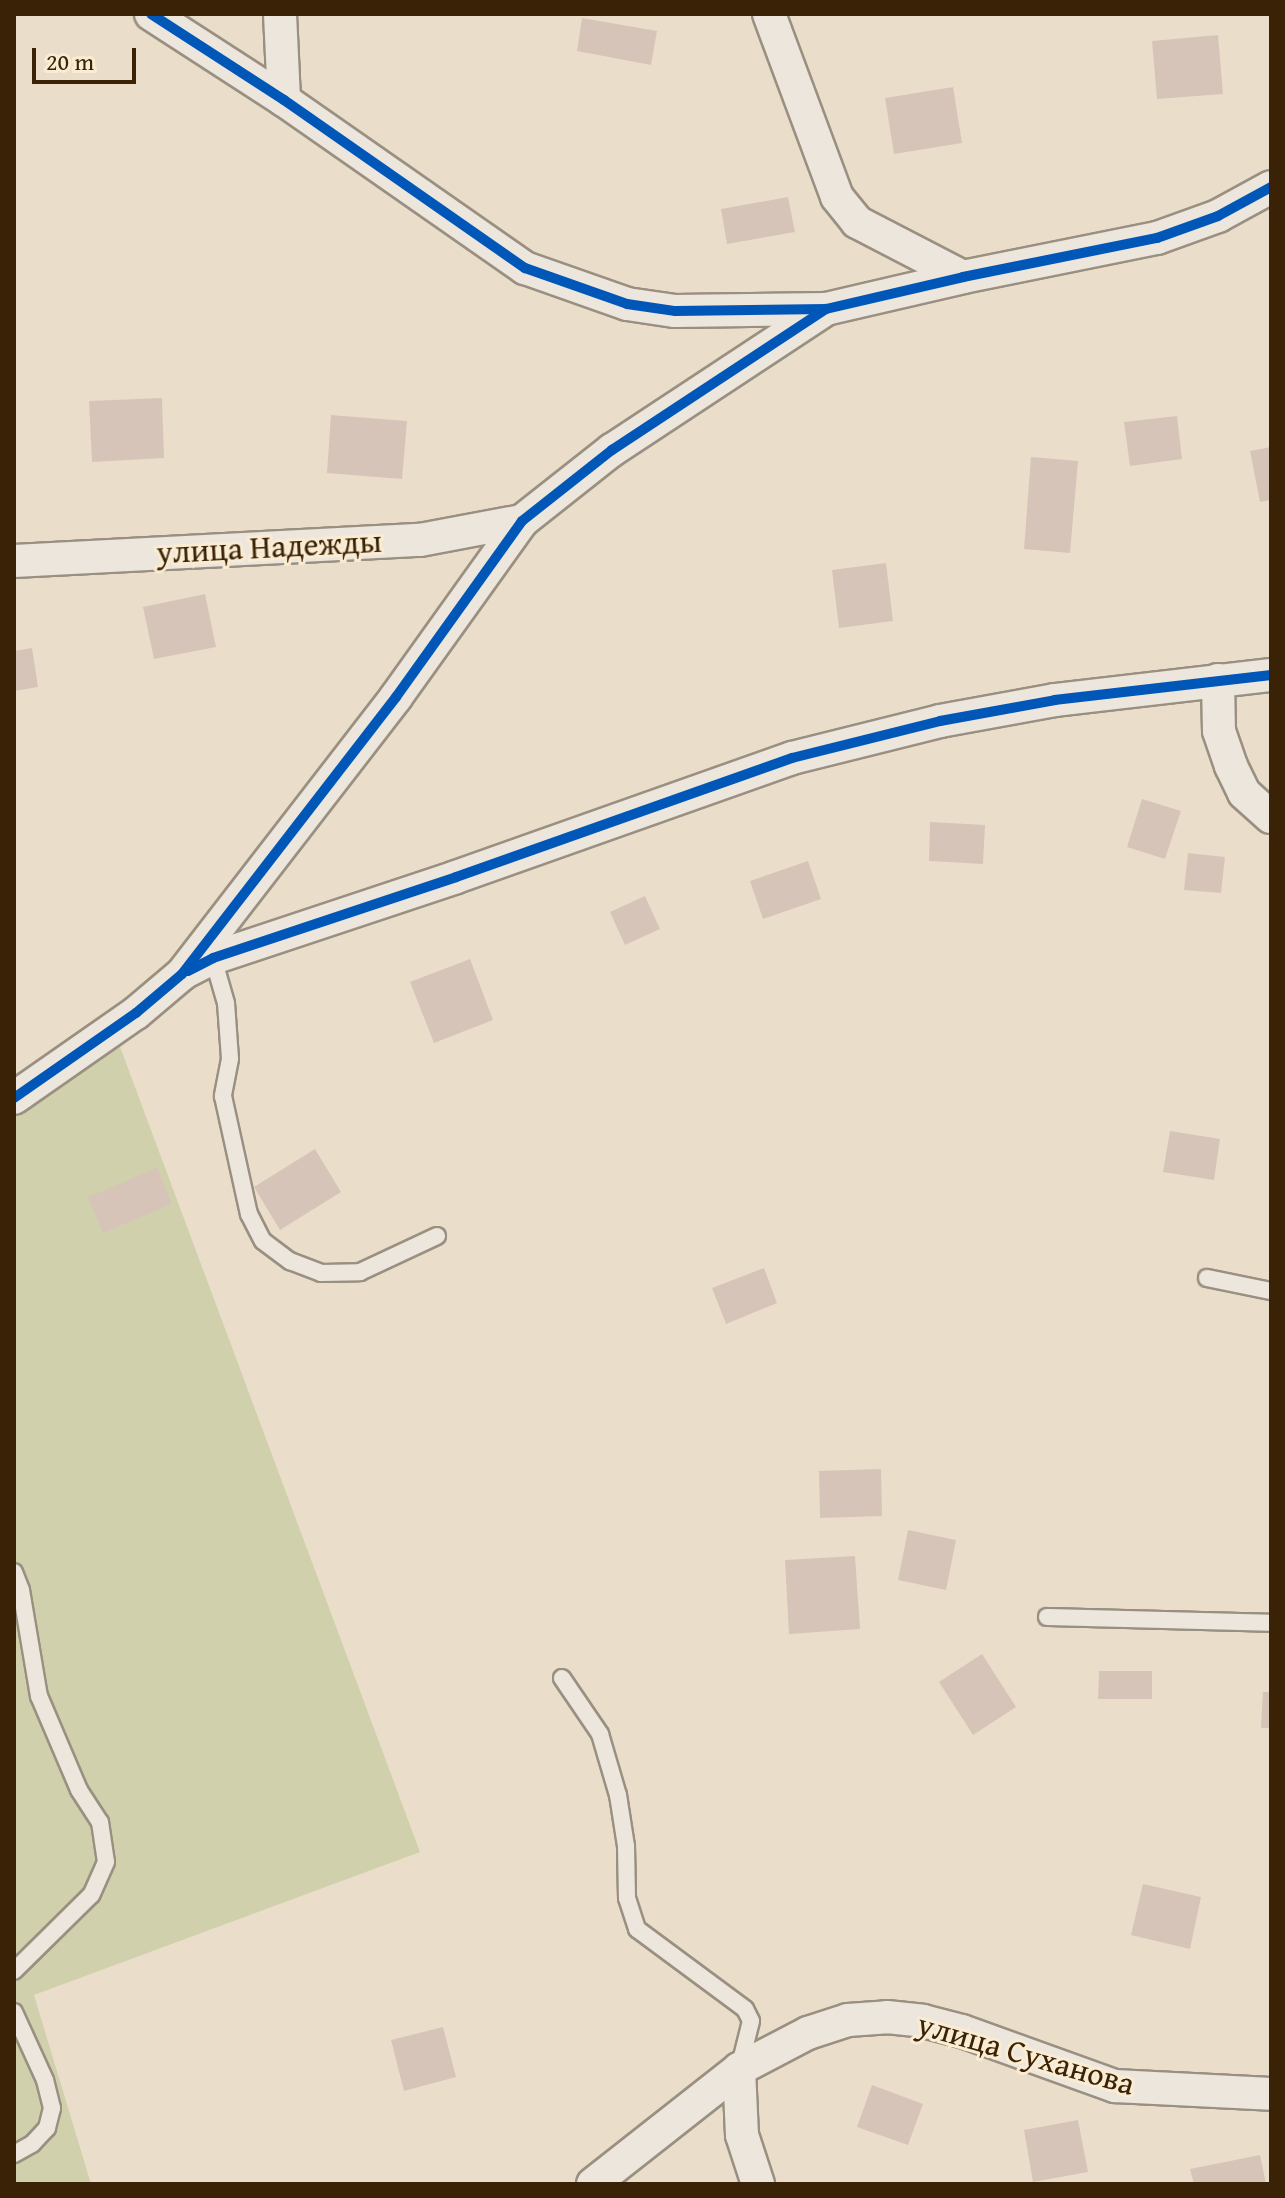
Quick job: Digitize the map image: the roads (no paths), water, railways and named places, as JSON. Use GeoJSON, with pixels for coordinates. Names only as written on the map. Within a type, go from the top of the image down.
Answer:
{"type":"FeatureCollection","features":[{"type":"Feature","properties":{"kind":"street"},"geometry":{"type":"LineString","coordinates":[[151,14],[284,100],[525,268],[627,304],[675,311],[826,309],[963,277],[1157,238],[1218,216],[1271,187]]}},
{"type":"Feature","properties":{"kind":"street"},"geometry":{"type":"LineString","coordinates":[[280,14],[284,100]]}},
{"type":"Feature","properties":{"kind":"street"},"geometry":{"type":"LineString","coordinates":[[769,14],[837,197],[857,222],[963,277]]}},
{"type":"Feature","properties":{"kind":"street"},"geometry":{"type":"LineString","coordinates":[[14,1098],[136,1013],[182,974],[396,697],[522,521],[612,450],[826,309]]}},
{"type":"Feature","properties":{"kind":"street","name":"улица Надежды"},"geometry":{"type":"LineString","coordinates":[[14,561],[420,540],[522,521]]}},
{"type":"Feature","properties":{"kind":"street"},"geometry":{"type":"LineString","coordinates":[[182,974],[213,958],[792,758],[940,721],[1012,708],[1271,675]]}},
{"type":"Feature","properties":{"kind":"street"},"geometry":{"type":"LineString","coordinates":[[1218,680],[1219,731],[1231,766],[1244,793],[1271,817]]}},
{"type":"Feature","properties":{"kind":"street","name":"улица Суханова"},"geometry":{"type":"LineString","coordinates":[[593,2184],[739,2069],[808,2033],[848,2020],[887,2017],[962,2031],[1083,2078],[1115,2086],[1271,2094]]}},
{"type":"Feature","properties":{"kind":"street"},"geometry":{"type":"LineString","coordinates":[[739,2069],[742,2135],[758,2184]]}},
{"type":"Feature","properties":{"kind":"lane"},"geometry":{"type":"LineString","coordinates":[[213,958],[226,1003],[230,1059],[223,1096],[249,1214],[263,1241],[290,1261],[321,1273],[360,1272],[437,1236]]}},
{"type":"Feature","properties":{"kind":"lane"},"geometry":{"type":"LineString","coordinates":[[1207,1278],[1271,1291]]}},
{"type":"Feature","properties":{"kind":"lane"},"geometry":{"type":"LineString","coordinates":[[14,1572],[21,1590],[39,1696],[79,1790],[100,1822],[106,1862],[91,1895],[14,1971]]}},
{"type":"Feature","properties":{"kind":"lane"},"geometry":{"type":"LineString","coordinates":[[1047,1617],[1271,1623]]}},
{"type":"Feature","properties":{"kind":"lane"},"geometry":{"type":"LineString","coordinates":[[562,1678],[600,1734],[618,1795],[626,1846],[627,1898],[637,1929],[745,2009],[751,2021],[739,2069]]}},
{"type":"Feature","properties":{"kind":"lane"},"geometry":{"type":"LineString","coordinates":[[14,2012],[45,2080],[52,2108],[47,2128],[32,2144],[14,2154]]}}]}
